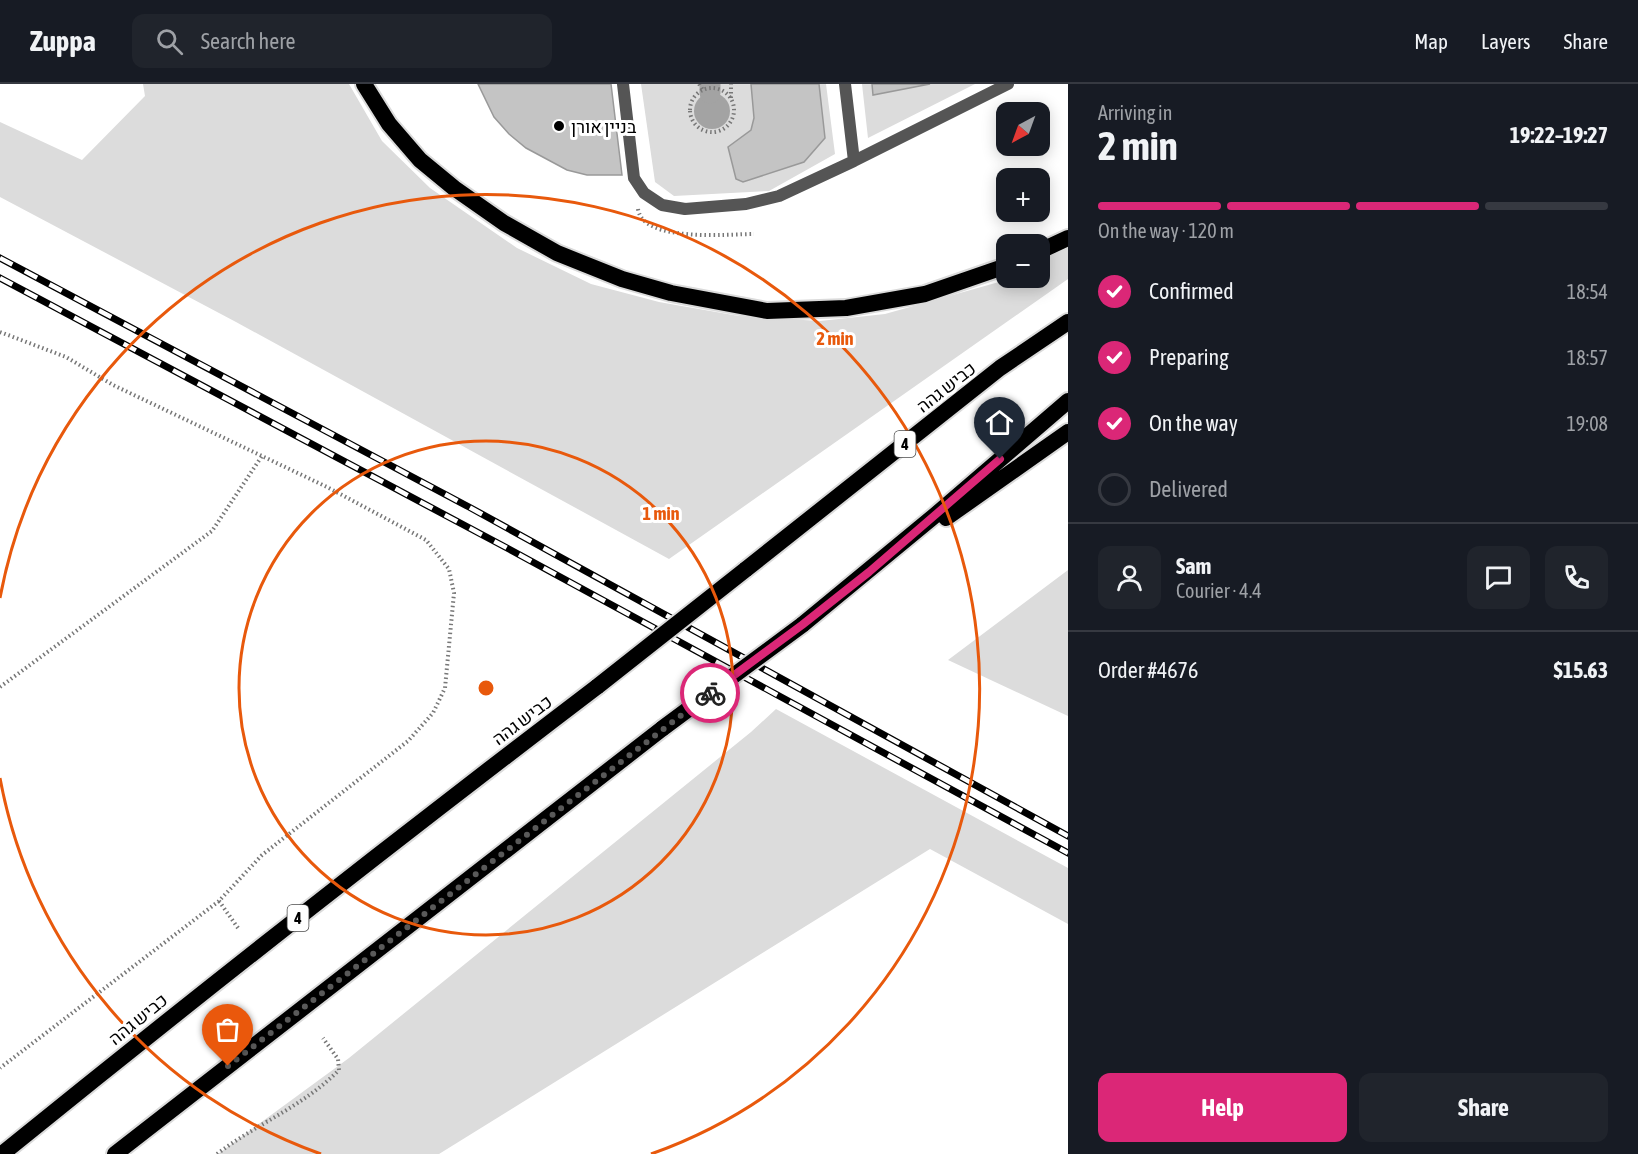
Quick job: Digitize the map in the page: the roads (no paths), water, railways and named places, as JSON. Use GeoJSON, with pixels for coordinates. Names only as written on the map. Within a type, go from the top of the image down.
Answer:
{"type":"FeatureCollection","features":[{"type":"Feature","properties":{"kind":"highway"},"geometry":{"type":"LineString","coordinates":[[364,84],[389,124],[420,160],[453,188],[504,223],[557,253],[622,279],[671,293],[767,311],[846,308],[925,294],[996,269]]}},
{"type":"Feature","properties":{"kind":"highway"},"geometry":{"type":"LineString","coordinates":[[1050,246],[1068,238]]}},
{"type":"Feature","properties":{"kind":"highway","name":"כביש גהה"},"geometry":{"type":"LineString","coordinates":[[2,1154],[178,1012],[598,686],[1000,368],[1068,322]]}},
{"type":"Feature","properties":{"kind":"highway"},"geometry":{"type":"LineString","coordinates":[[115,1154],[663,728],[802,625],[869,572],[1068,400]]}},
{"type":"Feature","properties":{"kind":"highway"},"geometry":{"type":"LineString","coordinates":[[869,572],[1068,432]]}},
{"type":"Feature","properties":{"kind":"street"},"geometry":{"type":"LineString","coordinates":[[623,84],[634,178],[644,193],[662,205],[685,208],[746,204],[778,196],[854,161],[1008,84]]}},
{"type":"Feature","properties":{"kind":"street"},"geometry":{"type":"LineString","coordinates":[[845,84],[854,161]]}},
{"type":"Feature","properties":{"kind":"waterway"},"geometry":{"type":"LineString","coordinates":[[710,84],[710,93]]}},
{"type":"Feature","properties":{"kind":"railway"},"geometry":{"type":"LineString","coordinates":[[0,258],[469,507],[1068,836]]}},
{"type":"Feature","properties":{"kind":"railway"},"geometry":{"type":"LineString","coordinates":[[0,278],[507,548],[1068,853]]}},
{"type":"Feature","properties":{"kind":"place","name":"בניין אורן"},"geometry":{"type":"Point","coordinates":[559,126]}}]}
